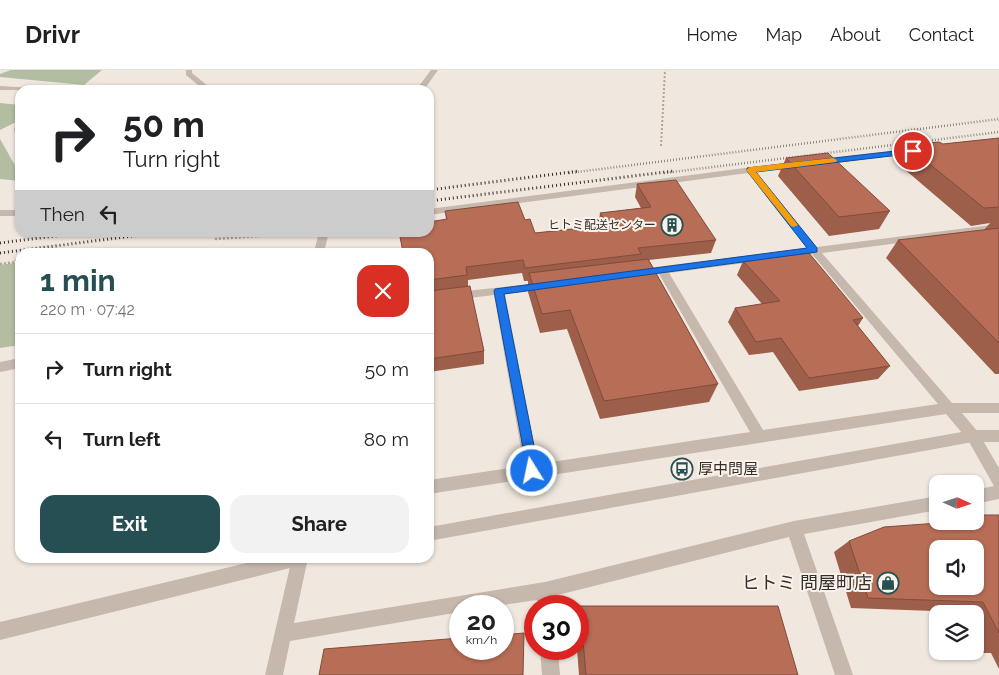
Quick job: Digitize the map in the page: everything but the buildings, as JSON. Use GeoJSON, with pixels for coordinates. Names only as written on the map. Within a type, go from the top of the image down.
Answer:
{"type":"FeatureCollection","features":[{"type":"Feature","properties":{"kind":"street"},"geometry":{"type":"LineString","coordinates":[[189,70],[188,74],[202,85]]}},
{"type":"Feature","properties":{"kind":"street"},"geometry":{"type":"LineString","coordinates":[[424,85],[435,70]]}},
{"type":"Feature","properties":{"kind":"street"},"geometry":{"type":"LineString","coordinates":[[0,88],[15,89]]}},
{"type":"Feature","properties":{"kind":"street"},"geometry":{"type":"LineString","coordinates":[[434,211],[750,170],[923,150]]}},
{"type":"Feature","properties":{"kind":"street"},"geometry":{"type":"LineString","coordinates":[[750,170],[814,250],[973,436],[999,482]]}},
{"type":"Feature","properties":{"kind":"street"},"geometry":{"type":"LineString","coordinates":[[0,213],[15,213]]}},
{"type":"Feature","properties":{"kind":"street"},"geometry":{"type":"LineString","coordinates":[[624,275],[999,227]]}},
{"type":"Feature","properties":{"kind":"street"},"geometry":{"type":"LineString","coordinates":[[662,270],[759,436]]}},
{"type":"Feature","properties":{"kind":"street"},"geometry":{"type":"LineString","coordinates":[[434,298],[556,284]]}},
{"type":"Feature","properties":{"kind":"street"},"geometry":{"type":"LineString","coordinates":[[499,291],[532,471]]}},
{"type":"Feature","properties":{"kind":"street"},"geometry":{"type":"LineString","coordinates":[[0,367],[15,364]]}},
{"type":"Feature","properties":{"kind":"street"},"geometry":{"type":"LineString","coordinates":[[434,486],[949,408],[999,408]]}},
{"type":"Feature","properties":{"kind":"street"},"geometry":{"type":"LineString","coordinates":[[434,533],[973,436],[999,436]]}},
{"type":"Feature","properties":{"kind":"street"},"geometry":{"type":"LineString","coordinates":[[984,494],[999,492]]}},
{"type":"Feature","properties":{"kind":"street"},"geometry":{"type":"LineString","coordinates":[[557,595],[794,528],[929,505]]}},
{"type":"Feature","properties":{"kind":"street"},"geometry":{"type":"LineString","coordinates":[[794,528],[844,675]]}},
{"type":"Feature","properties":{"kind":"street"},"geometry":{"type":"LineString","coordinates":[[0,631],[279,563]]}},
{"type":"Feature","properties":{"kind":"street"},"geometry":{"type":"LineString","coordinates":[[274,675],[298,563]]}},
{"type":"Feature","properties":{"kind":"street"},"geometry":{"type":"LineString","coordinates":[[284,633],[524,601]]}},
{"type":"Feature","properties":{"kind":"street"},"geometry":{"type":"LineString","coordinates":[[550,660],[551,675]]}},
{"type":"Feature","properties":{"kind":"path"},"geometry":{"type":"LineString","coordinates":[[661,146],[665,70]]}},
{"type":"Feature","properties":{"kind":"path"},"geometry":{"type":"LineString","coordinates":[[216,237],[216,239],[247,237]]}},
{"type":"Feature","properties":{"kind":"path"},"geometry":{"type":"LineString","coordinates":[[0,264],[15,262]]}},
{"type":"Feature","properties":{"kind":"green space"},"geometry":{"type":"Polygon","coordinates":[[[11,70],[102,70],[84,85],[0,77],[0,74],[11,70]]]}},
{"type":"Feature","properties":{"kind":"green space"},"geometry":{"type":"Polygon","coordinates":[[[0,103],[15,104],[15,122],[0,130],[0,103]]]}},
{"type":"Feature","properties":{"kind":"green space"},"geometry":{"type":"Polygon","coordinates":[[[0,139],[15,165],[15,180],[0,179],[0,139]]]}},
{"type":"Feature","properties":{"kind":"green space"},"geometry":{"type":"Polygon","coordinates":[[[15,263],[15,346],[0,348],[0,265],[15,263]]]}},
{"type":"Feature","properties":{"kind":"railway"},"geometry":{"type":"LineString","coordinates":[[569,173],[999,119]]}},
{"type":"Feature","properties":{"kind":"railway"},"geometry":{"type":"LineString","coordinates":[[664,173],[999,132]]}},
{"type":"Feature","properties":{"kind":"railway"},"geometry":{"type":"LineString","coordinates":[[434,189],[579,171]]}},
{"type":"Feature","properties":{"kind":"railway"},"geometry":{"type":"LineString","coordinates":[[434,200],[674,171]]}},
{"type":"Feature","properties":{"kind":"railway"},"geometry":{"type":"LineString","coordinates":[[0,243],[47,237]]}},
{"type":"Feature","properties":{"kind":"railway"},"geometry":{"type":"LineString","coordinates":[[39,248],[125,237]]}},
{"type":"Feature","properties":{"kind":"railway"},"geometry":{"type":"LineString","coordinates":[[0,253],[15,251]]}},
{"type":"Feature","properties":{"kind":"slow traffic"},"geometry":{"type":"LineString","coordinates":[[794,225],[750,170],[833,160]]}},
{"type":"Feature","properties":{"kind":"place","name":"ヒトミ配送センター"},"geometry":{"type":"Point","coordinates":[672,225]}},
{"type":"Feature","properties":{"kind":"place","name":"厚中問屋"},"geometry":{"type":"Point","coordinates":[682,469]}},
{"type":"Feature","properties":{"kind":"place","name":"ヒトミ 問屋町店"},"geometry":{"type":"Point","coordinates":[888,583]}},
{"type":"Feature","properties":{"kind":"route"},"geometry":{"type":"LineString","coordinates":[[532,471],[499,291],[814,250],[750,170],[913,151]]}}]}
